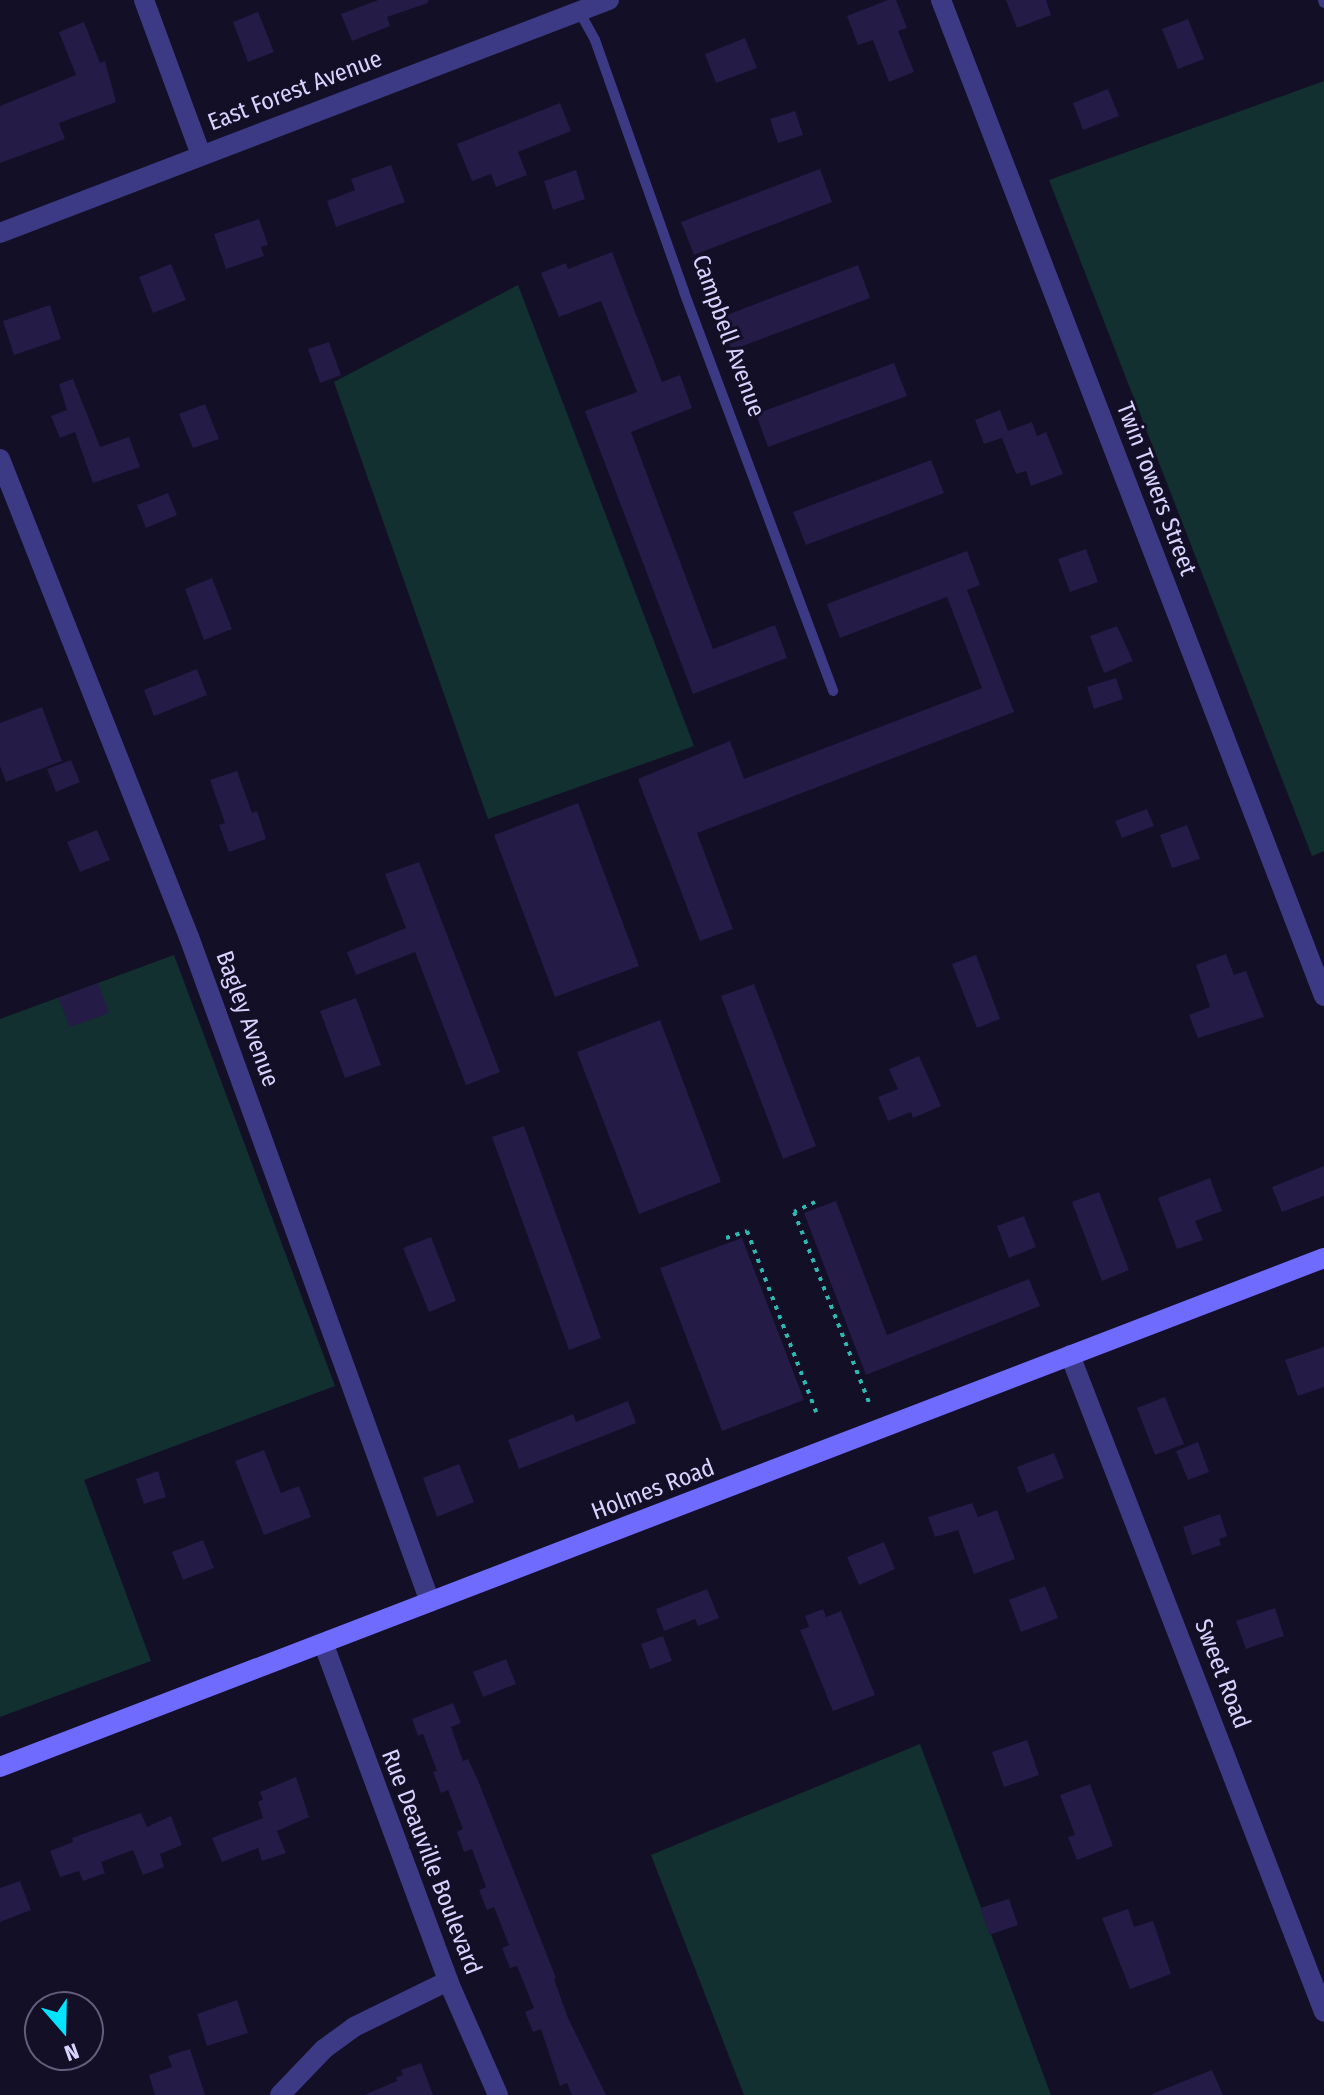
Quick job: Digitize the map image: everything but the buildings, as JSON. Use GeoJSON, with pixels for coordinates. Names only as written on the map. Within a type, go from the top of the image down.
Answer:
{"type":"FeatureCollection","features":[{"type":"Feature","properties":{"kind":"main road","name":"Holmes Road"},"geometry":{"type":"LineString","coordinates":[[0,1767],[1324,1258]]}},
{"type":"Feature","properties":{"kind":"street"},"geometry":{"type":"LineString","coordinates":[[144,0],[201,155]]}},
{"type":"Feature","properties":{"kind":"street","name":"East Forest Avenue"},"geometry":{"type":"LineString","coordinates":[[0,233],[577,6],[609,0]]}},
{"type":"Feature","properties":{"kind":"street","name":"Twin Towers Street"},"geometry":{"type":"LineString","coordinates":[[941,0],[1324,996]]}},
{"type":"Feature","properties":{"kind":"street","name":"Bagley Avenue"},"geometry":{"type":"LineString","coordinates":[[0,459],[189,937],[430,1602]]}},
{"type":"Feature","properties":{"kind":"street","name":"Sweet Road"},"geometry":{"type":"LineString","coordinates":[[1070,1355],[1324,2012]]}},
{"type":"Feature","properties":{"kind":"street","name":"Rue Deauville Boulevard"},"geometry":{"type":"LineString","coordinates":[[324,1645],[448,1981],[498,2095]]}},
{"type":"Feature","properties":{"kind":"street"},"geometry":{"type":"LineString","coordinates":[[280,2095],[324,2049],[354,2027],[448,1981]]}},
{"type":"Feature","properties":{"kind":"lane","name":"Campbell Avenue"},"geometry":{"type":"LineString","coordinates":[[577,6],[595,40],[684,292],[833,691]]}},
{"type":"Feature","properties":{"kind":"path"},"geometry":{"type":"LineString","coordinates":[[815,1202],[794,1212],[870,1405]]}},
{"type":"Feature","properties":{"kind":"path"},"geometry":{"type":"LineString","coordinates":[[726,1238],[747,1231],[816,1412]]}},
{"type":"Feature","properties":{"kind":"green space"},"geometry":{"type":"Polygon","coordinates":[[[1324,81],[1324,851],[1312,856],[1049,180],[1324,81]]]}},
{"type":"Feature","properties":{"kind":"green space"},"geometry":{"type":"Polygon","coordinates":[[[518,285],[694,746],[488,819],[334,382],[518,285]]]}},
{"type":"Feature","properties":{"kind":"green space"},"geometry":{"type":"Polygon","coordinates":[[[174,955],[335,1386],[84,1480],[151,1661],[0,1717],[0,1019],[174,955]]]}},
{"type":"Feature","properties":{"kind":"green space"},"geometry":{"type":"Polygon","coordinates":[[[920,1744],[1051,2095],[744,2095],[651,1855],[920,1744]]]}}]}
